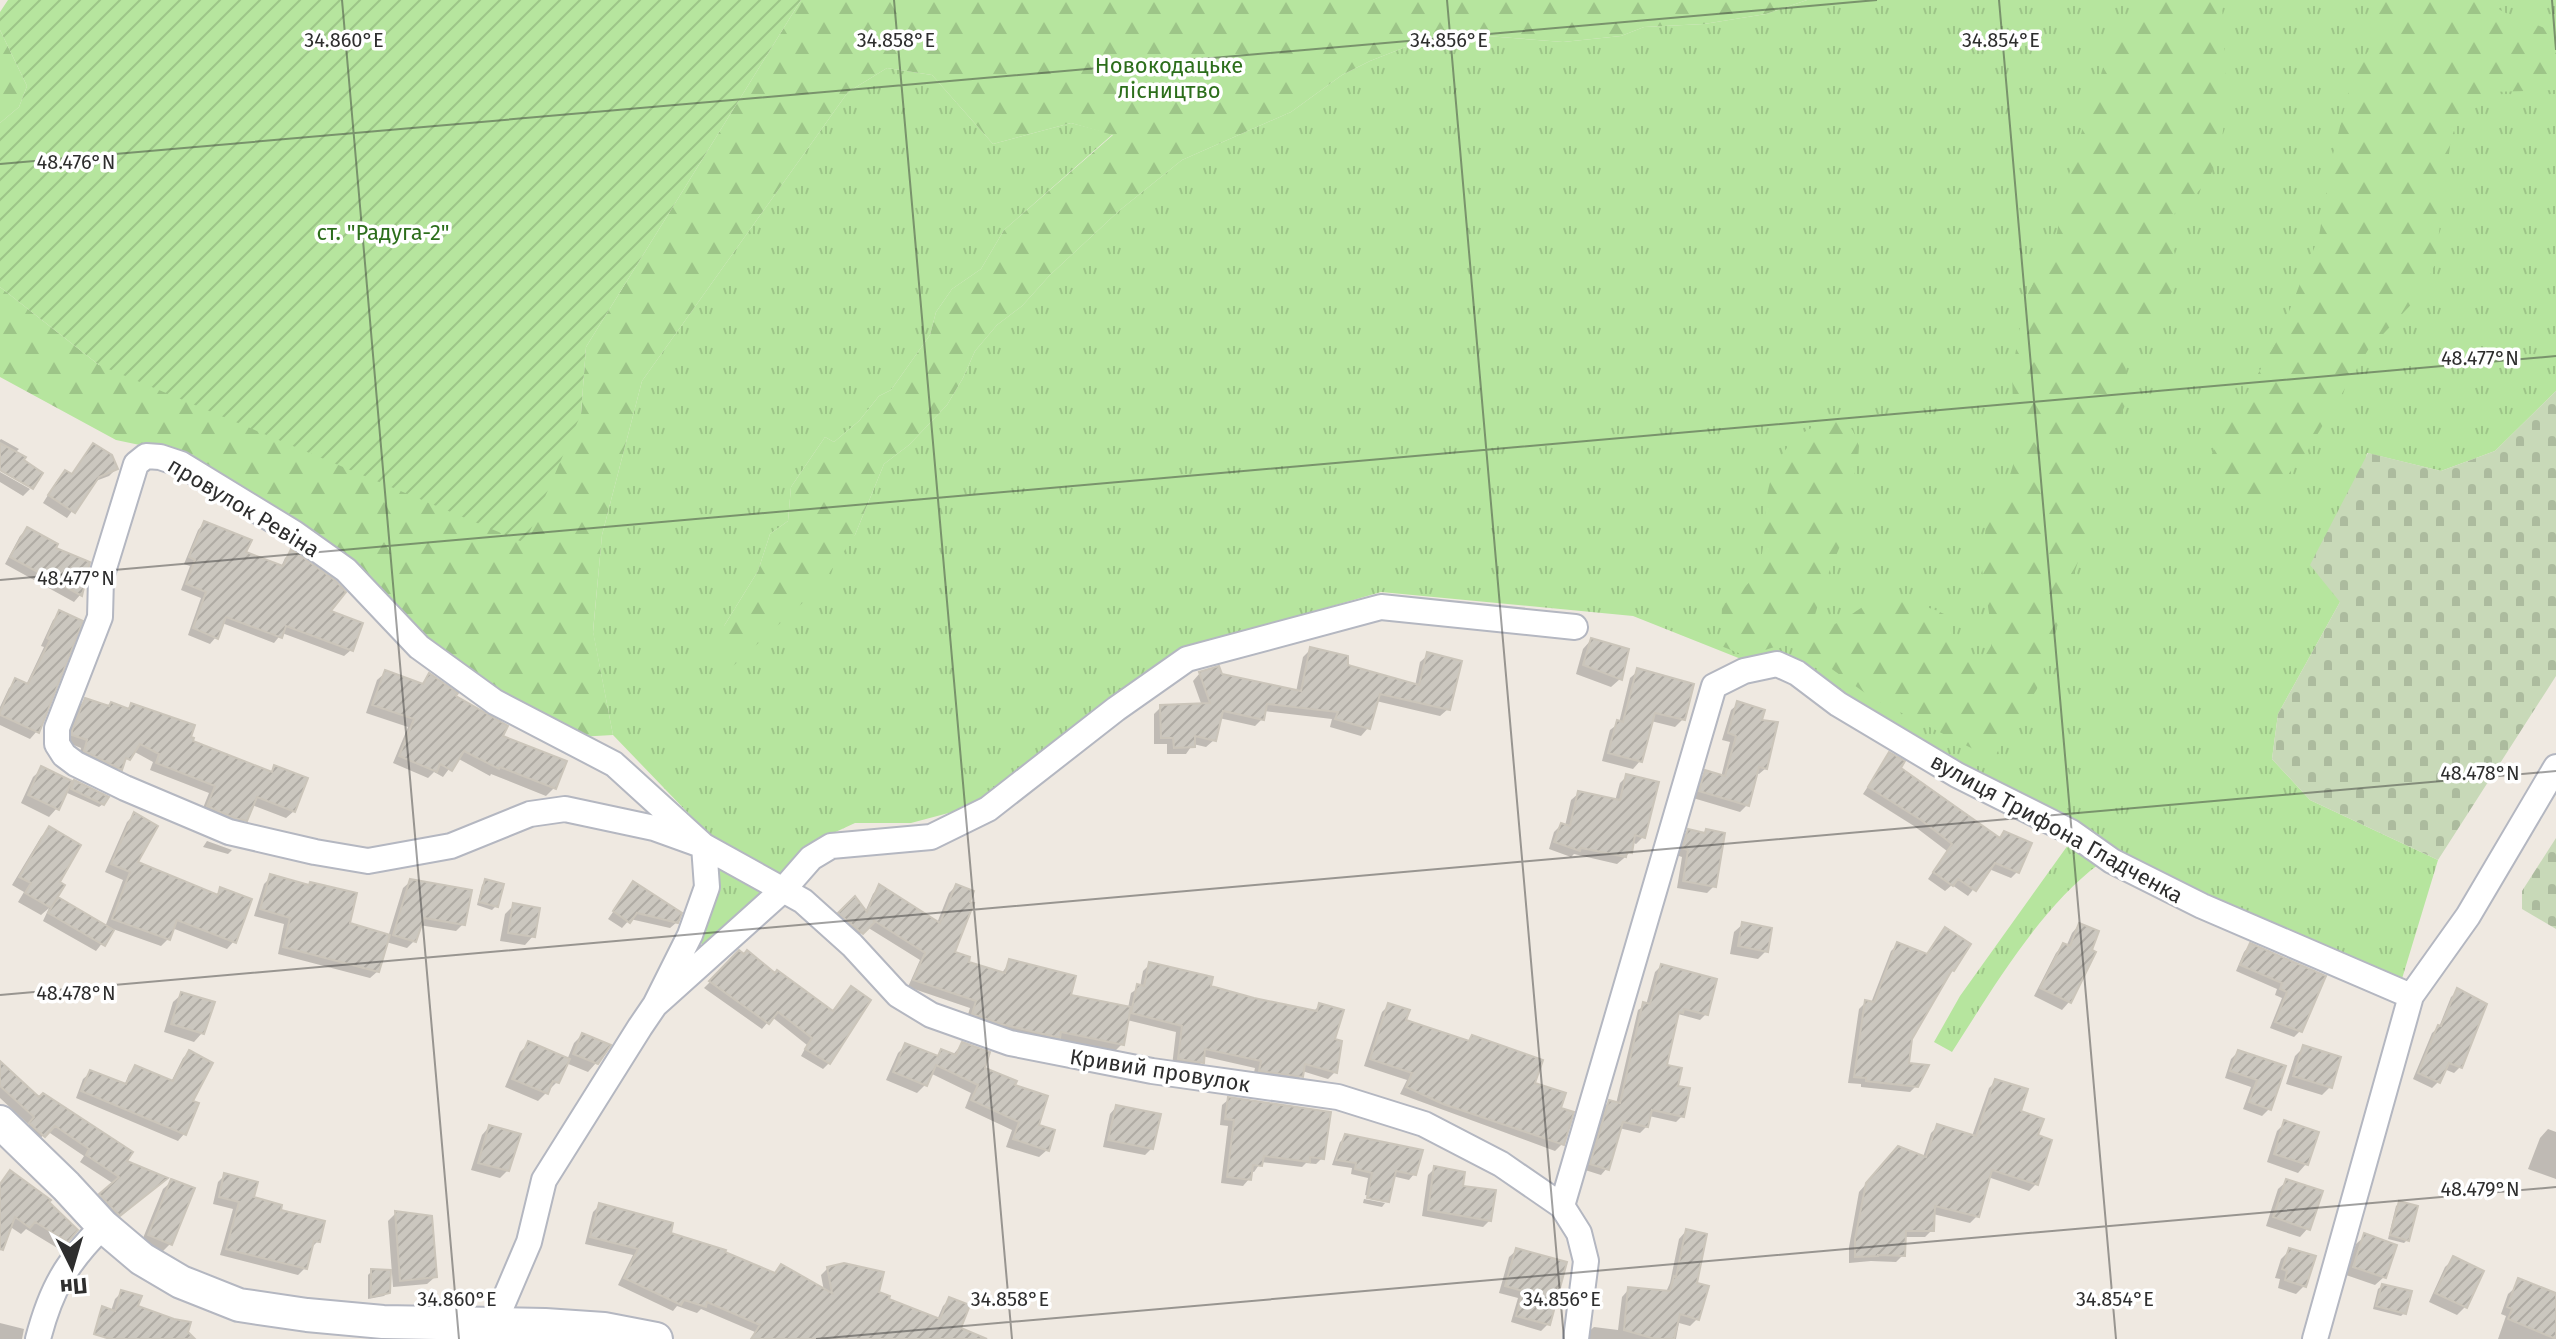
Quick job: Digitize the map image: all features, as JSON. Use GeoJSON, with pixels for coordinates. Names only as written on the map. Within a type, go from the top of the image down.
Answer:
{"type":"FeatureCollection","features":[{"type":"Feature","properties":{"kind":"street","name":"провулок Ревіна"},"geometry":{"type":"LineString","coordinates":[[704,846],[614,764],[495,702],[419,647],[346,570],[294,533],[181,464],[146,456],[136,464],[101,578],[100,617],[57,728],[57,744],[64,755],[76,764],[229,832],[315,852],[368,861],[451,846],[530,814],[565,809],[654,828],[704,846],[783,890]]}},
{"type":"Feature","properties":{"kind":"street"},"geometry":{"type":"LineString","coordinates":[[655,1005],[783,890],[811,858],[831,846],[931,837],[988,809],[1116,709],[1187,659],[1381,607],[1575,627]]}},
{"type":"Feature","properties":{"kind":"street","name":"вулиця Трифона Гладченка"},"geometry":{"type":"LineString","coordinates":[[1562,1206],[1714,686],[1744,671],[1777,664],[1797,673],[1838,704],[1957,775],[2071,832],[2112,861],[2202,906],[2411,996]]}},
{"type":"Feature","properties":{"kind":"street"},"geometry":{"type":"LineString","coordinates":[[2315,1339],[2411,996],[2468,916],[2556,767]]}},
{"type":"Feature","properties":{"kind":"street"},"geometry":{"type":"LineString","coordinates":[[494,1332],[529,1242],[544,1180],[655,1005],[690,935],[707,887],[704,846]]}},
{"type":"Feature","properties":{"kind":"street","name":"Кривий провулок"},"geometry":{"type":"LineString","coordinates":[[783,890],[803,901],[842,936],[898,995],[931,1015],[960,1027],[1010,1043],[1152,1071],[1338,1097],[1424,1124],[1501,1164],[1562,1206],[1579,1233],[1586,1261],[1576,1339]]}},
{"type":"Feature","properties":{"kind":"street"},"geometry":{"type":"LineString","coordinates":[[0,1122],[103,1226],[142,1259],[181,1282],[239,1305],[307,1315],[494,1332],[604,1329],[656,1339]]}},
{"type":"Feature","properties":{"kind":"street"},"geometry":{"type":"LineString","coordinates":[[38,1339],[48,1303],[74,1256],[103,1226]]}},
{"type":"Feature","properties":{"kind":"green space","name":"ст. \"Радуга-2\""},"geometry":{"type":"Polygon","coordinates":[[[8,0],[801,0],[586,347],[581,414],[525,543],[99,365],[0,287],[0,123],[19,107],[27,86],[0,30],[0,12],[8,0]]]}},
{"type":"Feature","properties":{"kind":"green space","name":"Новокодацьке лісництво"},"geometry":{"type":"Polygon","coordinates":[[[801,0],[1807,0],[1766,14],[1704,24],[1644,27],[1621,36],[1563,42],[1473,35],[1426,39],[1342,75],[1291,112],[1182,160],[1120,210],[1050,275],[1022,306],[997,325],[975,351],[947,405],[909,445],[884,464],[855,535],[819,588],[720,678],[724,626],[758,571],[770,534],[788,521],[791,487],[825,437],[834,442],[859,421],[879,396],[891,390],[930,335],[936,312],[952,289],[981,269],[1004,230],[1113,135],[1071,123],[993,144],[932,75],[887,68],[848,92],[642,381],[602,535],[593,631],[613,735],[578,737],[502,699],[422,641],[348,559],[154,448],[116,440],[0,377],[0,287],[99,365],[581,414],[586,347],[801,0]]]}},
{"type":"Feature","properties":{"kind":"green space"},"geometry":{"type":"Polygon","coordinates":[[[1807,0],[2556,0],[2556,391],[2495,451],[2441,471],[2367,453],[2340,602],[2278,714],[2272,759],[2310,800],[2438,860],[2401,982],[2204,899],[1852,703],[1633,616],[1381,592],[1184,649],[971,807],[911,823],[855,823],[803,847],[764,900],[709,948],[695,940],[714,840],[613,735],[593,632],[602,535],[642,381],[848,92],[887,68],[932,75],[993,144],[1071,123],[1113,134],[1004,230],[981,269],[952,289],[936,312],[930,335],[891,390],[879,396],[859,421],[834,442],[825,437],[791,487],[788,521],[770,534],[758,571],[724,626],[855,535],[884,464],[909,445],[947,405],[975,351],[997,325],[1022,306],[1050,275],[1120,210],[1182,160],[1291,112],[1342,75],[1426,39],[1473,35],[1563,42],[1621,36],[1644,27],[1704,24],[1766,14],[1807,0]]]}},
{"type":"Feature","properties":{"kind":"green space"},"geometry":{"type":"Polygon","coordinates":[[[2143,0],[2222,0],[2226,88],[2223,134],[2207,181],[2168,220],[2177,265],[2173,290],[2135,335],[2127,350],[2126,403],[2093,458],[2085,540],[2037,689],[1993,759],[1872,698],[1829,667],[1784,644],[1746,656],[1721,646],[1722,605],[1742,590],[1757,570],[1764,543],[1770,481],[1783,454],[1801,434],[1827,422],[1843,419],[1853,431],[1859,446],[1858,463],[1844,537],[1814,618],[1826,627],[1874,602],[1896,601],[1919,605],[1948,616],[1956,645],[1965,659],[1982,661],[1991,646],[1992,632],[1981,563],[1988,512],[2005,491],[2021,439],[2013,405],[2012,372],[2025,300],[2057,233],[2065,188],[2092,97],[2117,38],[2143,0]]]}},
{"type":"Feature","properties":{"kind":"green space"},"geometry":{"type":"Polygon","coordinates":[[[2372,0],[2480,0],[2552,31],[2556,33],[2556,90],[2490,92],[2463,109],[2451,138],[2435,264],[2422,293],[2368,350],[2308,450],[2269,498],[2227,491],[2209,459],[2278,339],[2319,236],[2333,154],[2354,71],[2373,45],[2372,0]]]}},
{"type":"Feature","properties":{"kind":"green space"},"geometry":{"type":"Polygon","coordinates":[[[0,30],[27,86],[19,107],[0,123],[0,30]]]}},
{"type":"Feature","properties":{"kind":"green space"},"geometry":{"type":"Polygon","coordinates":[[[2556,391],[2556,676],[2438,860],[2310,800],[2272,759],[2278,714],[2340,602],[2310,565],[2368,453],[2441,471],[2495,451],[2556,391]]]}},
{"type":"Feature","properties":{"kind":"green space"},"geometry":{"type":"Polygon","coordinates":[[[2556,838],[2556,929],[2522,909],[2522,891],[2556,838]]]}},
{"type":"Feature","properties":{"kind":"green space"},"geometry":{"type":"Polygon","coordinates":[[[2068,845],[2074,845],[2099,864],[2077,882],[2037,927],[2000,977],[1952,1052],[1934,1042],[1960,996],[2068,845]]]}},
{"type":"Feature","properties":{"kind":"building"},"geometry":{"type":"Polygon","coordinates":[[[0,443],[26,457],[24,460],[43,473],[33,489],[0,470],[0,443]]]}},
{"type":"Feature","properties":{"kind":"building"},"geometry":{"type":"Polygon","coordinates":[[[93,443],[112,455],[118,469],[99,477],[75,513],[48,495],[65,470],[72,474],[93,443]]]}},
{"type":"Feature","properties":{"kind":"building"},"geometry":{"type":"Polygon","coordinates":[[[204,521],[252,540],[246,552],[283,566],[291,549],[336,581],[346,592],[331,611],[363,623],[353,651],[286,626],[282,638],[226,617],[218,639],[193,628],[206,592],[186,584],[195,560],[189,557],[204,521]]]}},
{"type":"Feature","properties":{"kind":"building"},"geometry":{"type":"Polygon","coordinates":[[[27,527],[58,544],[56,548],[90,562],[82,596],[10,557],[27,527]]]}},
{"type":"Feature","properties":{"kind":"building"},"geometry":{"type":"Polygon","coordinates":[[[59,610],[83,621],[39,733],[0,715],[0,712],[15,678],[28,684],[50,640],[47,638],[59,610]]]}},
{"type":"Feature","properties":{"kind":"building"},"geometry":{"type":"Polygon","coordinates":[[[1591,638],[1629,649],[1622,680],[1583,665],[1591,638]]]}},
{"type":"Feature","properties":{"kind":"building"},"geometry":{"type":"Polygon","coordinates":[[[1310,647],[1348,656],[1348,665],[1419,685],[1427,652],[1462,661],[1450,710],[1380,694],[1370,729],[1335,719],[1338,712],[1267,704],[1264,720],[1223,711],[1216,741],[1195,736],[1195,747],[1174,748],[1173,738],[1161,738],[1160,705],[1210,703],[1199,672],[1219,666],[1222,674],[1301,691],[1310,647]]]}},
{"type":"Feature","properties":{"kind":"building"},"geometry":{"type":"Polygon","coordinates":[[[1637,668],[1694,684],[1685,720],[1655,713],[1642,762],[1608,753],[1617,720],[1623,722],[1637,668]]]}},
{"type":"Feature","properties":{"kind":"building"},"geometry":{"type":"Polygon","coordinates":[[[385,670],[423,684],[429,673],[458,693],[456,696],[508,726],[503,736],[567,761],[556,789],[499,769],[464,751],[452,771],[440,764],[437,772],[399,756],[414,719],[372,705],[385,670]]]}},
{"type":"Feature","properties":{"kind":"building"},"geometry":{"type":"Polygon","coordinates":[[[85,698],[109,706],[111,702],[129,709],[131,703],[195,725],[191,737],[193,741],[272,772],[274,765],[308,778],[295,812],[257,797],[247,821],[234,818],[207,806],[215,786],[156,763],[159,754],[140,744],[130,760],[126,758],[122,770],[84,751],[87,740],[72,735],[72,731],[85,698]]]}},
{"type":"Feature","properties":{"kind":"building"},"geometry":{"type":"Polygon","coordinates":[[[1737,701],[1765,710],[1762,720],[1778,722],[1767,769],[1759,767],[1749,806],[1699,791],[1705,770],[1725,776],[1736,736],[1728,733],[1737,701]]]}},
{"type":"Feature","properties":{"kind":"building"},"geometry":{"type":"Polygon","coordinates":[[[1889,752],[1905,761],[1901,768],[2000,838],[2004,831],[2032,843],[2019,873],[1995,863],[1976,891],[1958,879],[1953,886],[1933,872],[1952,844],[1921,820],[1868,787],[1889,752]]]}},
{"type":"Feature","properties":{"kind":"building"},"geometry":{"type":"Polygon","coordinates":[[[41,766],[72,781],[59,810],[28,795],[41,766]]]}},
{"type":"Feature","properties":{"kind":"building"},"geometry":{"type":"Polygon","coordinates":[[[1626,774],[1659,782],[1645,838],[1635,835],[1632,853],[1627,852],[1626,857],[1581,848],[1580,851],[1554,842],[1561,823],[1570,826],[1578,791],[1620,800],[1626,774]]]}},
{"type":"Feature","properties":{"kind":"building"},"geometry":{"type":"Polygon","coordinates":[[[74,780],[109,797],[104,805],[71,789],[74,780]]]}},
{"type":"Feature","properties":{"kind":"building"},"geometry":{"type":"Polygon","coordinates":[[[134,812],[158,826],[138,862],[218,895],[220,887],[252,899],[236,943],[177,920],[170,940],[112,919],[130,872],[111,864],[134,812]]]}},
{"type":"Feature","properties":{"kind":"building"},"geometry":{"type":"Polygon","coordinates":[[[49,826],[81,845],[60,882],[65,885],[51,908],[25,893],[31,883],[19,877],[49,826]]]}},
{"type":"Feature","properties":{"kind":"building"},"geometry":{"type":"Polygon","coordinates":[[[1688,829],[1725,833],[1716,887],[1683,881],[1688,850],[1682,848],[1688,829]]]}},
{"type":"Feature","properties":{"kind":"building"},"geometry":{"type":"Polygon","coordinates":[[[270,874],[309,885],[310,882],[357,893],[350,923],[390,935],[379,972],[283,947],[290,918],[260,909],[270,874]]]}},
{"type":"Feature","properties":{"kind":"building"},"geometry":{"type":"Polygon","coordinates":[[[410,879],[472,890],[465,925],[424,918],[416,942],[393,935],[410,879]]]}},
{"type":"Feature","properties":{"kind":"building"},"geometry":{"type":"Polygon","coordinates":[[[485,879],[504,884],[498,907],[479,902],[485,879]]]}},
{"type":"Feature","properties":{"kind":"building"},"geometry":{"type":"Polygon","coordinates":[[[633,881],[682,913],[678,923],[637,913],[630,923],[613,911],[633,881]]]}},
{"type":"Feature","properties":{"kind":"building"},"geometry":{"type":"Polygon","coordinates":[[[879,884],[940,923],[956,884],[974,891],[970,902],[974,903],[955,952],[970,957],[969,962],[1005,973],[1009,959],[1076,976],[1071,995],[1131,1007],[1124,1045],[1061,1032],[1060,1038],[1001,1024],[972,1014],[976,1001],[913,980],[925,953],[873,920],[875,922],[863,934],[838,913],[855,896],[867,912],[879,884]]]}},
{"type":"Feature","properties":{"kind":"building"},"geometry":{"type":"Polygon","coordinates":[[[58,897],[114,930],[105,946],[48,913],[58,897]]]}},
{"type":"Feature","properties":{"kind":"building"},"geometry":{"type":"Polygon","coordinates":[[[513,903],[540,908],[535,937],[508,933],[513,903]]]}},
{"type":"Feature","properties":{"kind":"building"},"geometry":{"type":"Polygon","coordinates":[[[1742,922],[1772,928],[1768,952],[1738,946],[1742,922]]]}},
{"type":"Feature","properties":{"kind":"building"},"geometry":{"type":"Polygon","coordinates":[[[2079,923],[2099,931],[2092,950],[2096,952],[2071,1003],[2040,988],[2063,943],[2070,946],[2079,923]]]}},
{"type":"Feature","properties":{"kind":"building"},"geometry":{"type":"Polygon","coordinates":[[[1945,927],[1971,944],[1952,970],[1912,1039],[1909,1063],[1929,1065],[1918,1087],[1854,1077],[1865,1000],[1874,1002],[1897,942],[1927,954],[1945,927]]]}},
{"type":"Feature","properties":{"kind":"building"},"geometry":{"type":"Polygon","coordinates":[[[2250,943],[2326,976],[2302,1032],[2275,1022],[2287,992],[2280,989],[2282,983],[2240,965],[2250,943]]]}},
{"type":"Feature","properties":{"kind":"building"},"geometry":{"type":"Polygon","coordinates":[[[739,950],[744,954],[747,950],[775,973],[777,970],[833,1011],[851,986],[871,1000],[830,1064],[805,1049],[812,1038],[778,1012],[769,1024],[709,981],[739,950]]]}},
{"type":"Feature","properties":{"kind":"building"},"geometry":{"type":"Polygon","coordinates":[[[1149,962],[1213,977],[1211,986],[1254,998],[1317,1011],[1319,1003],[1344,1010],[1335,1039],[1342,1041],[1337,1073],[1305,1064],[1303,1077],[1259,1071],[1261,1061],[1205,1049],[1204,1063],[1178,1059],[1182,1026],[1131,1013],[1137,984],[1144,986],[1149,962]]]}},
{"type":"Feature","properties":{"kind":"building"},"geometry":{"type":"Polygon","coordinates":[[[1661,964],[1717,979],[1708,1015],[1684,1009],[1683,1013],[1679,1012],[1667,1065],[1682,1068],[1678,1086],[1690,1088],[1684,1117],[1652,1110],[1648,1127],[1623,1122],[1609,1170],[1590,1164],[1609,1100],[1620,1103],[1643,1002],[1650,1004],[1661,964]]]}},
{"type":"Feature","properties":{"kind":"building"},"geometry":{"type":"Polygon","coordinates":[[[2457,988],[2487,1004],[2462,1068],[2449,1063],[2440,1083],[2418,1073],[2457,988]]]}},
{"type":"Feature","properties":{"kind":"building"},"geometry":{"type":"Polygon","coordinates":[[[181,992],[215,1002],[204,1034],[171,1024],[181,992]]]}},
{"type":"Feature","properties":{"kind":"building"},"geometry":{"type":"Polygon","coordinates":[[[1388,1003],[1410,1010],[1406,1020],[1469,1041],[1472,1035],[1543,1060],[1535,1083],[1566,1093],[1561,1108],[1574,1112],[1564,1145],[1443,1104],[1406,1087],[1412,1073],[1370,1059],[1388,1003]]]}},
{"type":"Feature","properties":{"kind":"building"},"geometry":{"type":"Polygon","coordinates":[[[582,1033],[611,1045],[598,1064],[573,1054],[582,1033]]]}},
{"type":"Feature","properties":{"kind":"building"},"geometry":{"type":"Polygon","coordinates":[[[528,1041],[570,1059],[559,1083],[553,1081],[548,1094],[512,1079],[528,1041]]]}},
{"type":"Feature","properties":{"kind":"building"},"geometry":{"type":"Polygon","coordinates":[[[962,1042],[990,1052],[985,1068],[1017,1081],[1015,1085],[1048,1096],[1039,1125],[1055,1130],[1049,1151],[1013,1139],[1019,1122],[971,1100],[978,1085],[936,1065],[927,1086],[893,1072],[905,1043],[938,1056],[941,1049],[956,1055],[962,1042]]]}},
{"type":"Feature","properties":{"kind":"building"},"geometry":{"type":"Polygon","coordinates":[[[2303,1045],[2341,1057],[2332,1088],[2293,1076],[2303,1045]]]}},
{"type":"Feature","properties":{"kind":"building"},"geometry":{"type":"Polygon","coordinates":[[[189,1050],[213,1063],[193,1101],[199,1103],[186,1135],[81,1091],[90,1070],[126,1084],[135,1065],[173,1081],[189,1050]]]}},
{"type":"Feature","properties":{"kind":"building"},"geometry":{"type":"Polygon","coordinates":[[[2238,1050],[2286,1066],[2271,1110],[2249,1102],[2257,1080],[2230,1071],[2238,1050]]]}},
{"type":"Feature","properties":{"kind":"building"},"geometry":{"type":"Polygon","coordinates":[[[0,1061],[39,1097],[43,1093],[133,1152],[127,1161],[168,1178],[120,1216],[99,1194],[119,1177],[86,1155],[89,1149],[55,1126],[45,1137],[29,1123],[34,1117],[0,1086],[0,1061]]]}},
{"type":"Feature","properties":{"kind":"building"},"geometry":{"type":"Polygon","coordinates":[[[1995,1079],[2028,1089],[2021,1111],[2044,1119],[2038,1135],[2052,1140],[2038,1185],[1992,1170],[1979,1217],[1935,1206],[1934,1231],[1906,1231],[1905,1256],[1855,1257],[1855,1239],[1866,1183],[1898,1146],[1926,1157],[1937,1124],[1976,1136],[1995,1079]]]}},
{"type":"Feature","properties":{"kind":"building"},"geometry":{"type":"Polygon","coordinates":[[[1228,1097],[1331,1112],[1324,1159],[1310,1157],[1310,1162],[1264,1156],[1262,1166],[1253,1165],[1251,1180],[1227,1177],[1234,1120],[1225,1119],[1228,1097]]]}},
{"type":"Feature","properties":{"kind":"building"},"geometry":{"type":"Polygon","coordinates":[[[1116,1105],[1161,1114],[1153,1149],[1108,1140],[1116,1105]]]}},
{"type":"Feature","properties":{"kind":"building"},"geometry":{"type":"Polygon","coordinates":[[[2284,1120],[2319,1132],[2308,1165],[2274,1154],[2284,1120]]]}},
{"type":"Feature","properties":{"kind":"building"},"geometry":{"type":"Polygon","coordinates":[[[489,1125],[521,1134],[509,1171],[478,1163],[489,1125]]]}},
{"type":"Feature","properties":{"kind":"building"},"geometry":{"type":"Polygon","coordinates":[[[1345,1134],[1423,1150],[1416,1175],[1396,1171],[1389,1202],[1367,1198],[1372,1173],[1355,1169],[1356,1163],[1336,1160],[1345,1134]]]}},
{"type":"Feature","properties":{"kind":"building"},"geometry":{"type":"Polygon","coordinates":[[[1434,1166],[1465,1172],[1463,1186],[1496,1190],[1491,1221],[1428,1210],[1434,1166]]]}},
{"type":"Feature","properties":{"kind":"building"},"geometry":{"type":"Polygon","coordinates":[[[10,1170],[51,1200],[49,1202],[78,1230],[68,1242],[35,1222],[30,1228],[15,1217],[3,1250],[0,1249],[0,1184],[10,1170]]]}},
{"type":"Feature","properties":{"kind":"building"},"geometry":{"type":"Polygon","coordinates":[[[224,1173],[258,1182],[254,1197],[282,1205],[281,1210],[325,1221],[320,1242],[314,1241],[307,1269],[226,1249],[239,1202],[219,1197],[224,1173]]]}},
{"type":"Feature","properties":{"kind":"building"},"geometry":{"type":"Polygon","coordinates":[[[171,1179],[195,1188],[172,1245],[148,1235],[171,1179]]]}},
{"type":"Feature","properties":{"kind":"building"},"geometry":{"type":"Polygon","coordinates":[[[2286,1179],[2323,1191],[2310,1230],[2273,1217],[2286,1179]]]}},
{"type":"Feature","properties":{"kind":"building"},"geometry":{"type":"Polygon","coordinates":[[[2399,1201],[2418,1206],[2409,1241],[2390,1235],[2399,1201]]]}},
{"type":"Feature","properties":{"kind":"building"},"geometry":{"type":"Polygon","coordinates":[[[599,1203],[673,1223],[671,1233],[726,1250],[775,1273],[781,1264],[832,1293],[827,1267],[844,1263],[884,1272],[879,1292],[890,1296],[889,1299],[940,1319],[949,1297],[970,1305],[961,1328],[987,1339],[751,1339],[760,1325],[707,1302],[706,1307],[684,1300],[681,1305],[624,1278],[638,1249],[590,1237],[599,1203]]]}},
{"type":"Feature","properties":{"kind":"building"},"geometry":{"type":"Polygon","coordinates":[[[395,1211],[432,1216],[437,1277],[400,1281],[395,1211]]]}},
{"type":"Feature","properties":{"kind":"building"},"geometry":{"type":"Polygon","coordinates":[[[1686,1229],[1707,1234],[1697,1283],[1709,1286],[1699,1320],[1680,1314],[1674,1339],[1655,1339],[1624,1330],[1628,1287],[1670,1291],[1686,1229]]]}},
{"type":"Feature","properties":{"kind":"building"},"geometry":{"type":"Polygon","coordinates":[[[2364,1233],[2397,1245],[2386,1278],[2353,1267],[2364,1233]]]}},
{"type":"Feature","properties":{"kind":"building"},"geometry":{"type":"Polygon","coordinates":[[[1516,1248],[1567,1262],[1550,1325],[1516,1316],[1523,1291],[1505,1286],[1516,1248]]]}},
{"type":"Feature","properties":{"kind":"building"},"geometry":{"type":"Polygon","coordinates":[[[2289,1248],[2316,1256],[2306,1287],[2285,1280],[2287,1271],[2282,1269],[2289,1248]]]}},
{"type":"Feature","properties":{"kind":"building"},"geometry":{"type":"Polygon","coordinates":[[[2453,1256],[2484,1271],[2467,1308],[2435,1293],[2453,1256]]]}},
{"type":"Feature","properties":{"kind":"building"},"geometry":{"type":"Polygon","coordinates":[[[371,1269],[391,1270],[390,1293],[371,1297],[371,1269]]]}},
{"type":"Feature","properties":{"kind":"building"},"geometry":{"type":"Polygon","coordinates":[[[2518,1278],[2556,1293],[2556,1339],[2508,1319],[2512,1309],[2507,1307],[2518,1278]]]}},
{"type":"Feature","properties":{"kind":"building"},"geometry":{"type":"Polygon","coordinates":[[[2382,1284],[2412,1291],[2406,1314],[2376,1306],[2382,1284]]]}},
{"type":"Feature","properties":{"kind":"building"},"geometry":{"type":"Polygon","coordinates":[[[121,1290],[142,1296],[138,1306],[191,1322],[188,1332],[195,1339],[110,1339],[94,1334],[102,1306],[115,1311],[121,1290]]]}}]}
